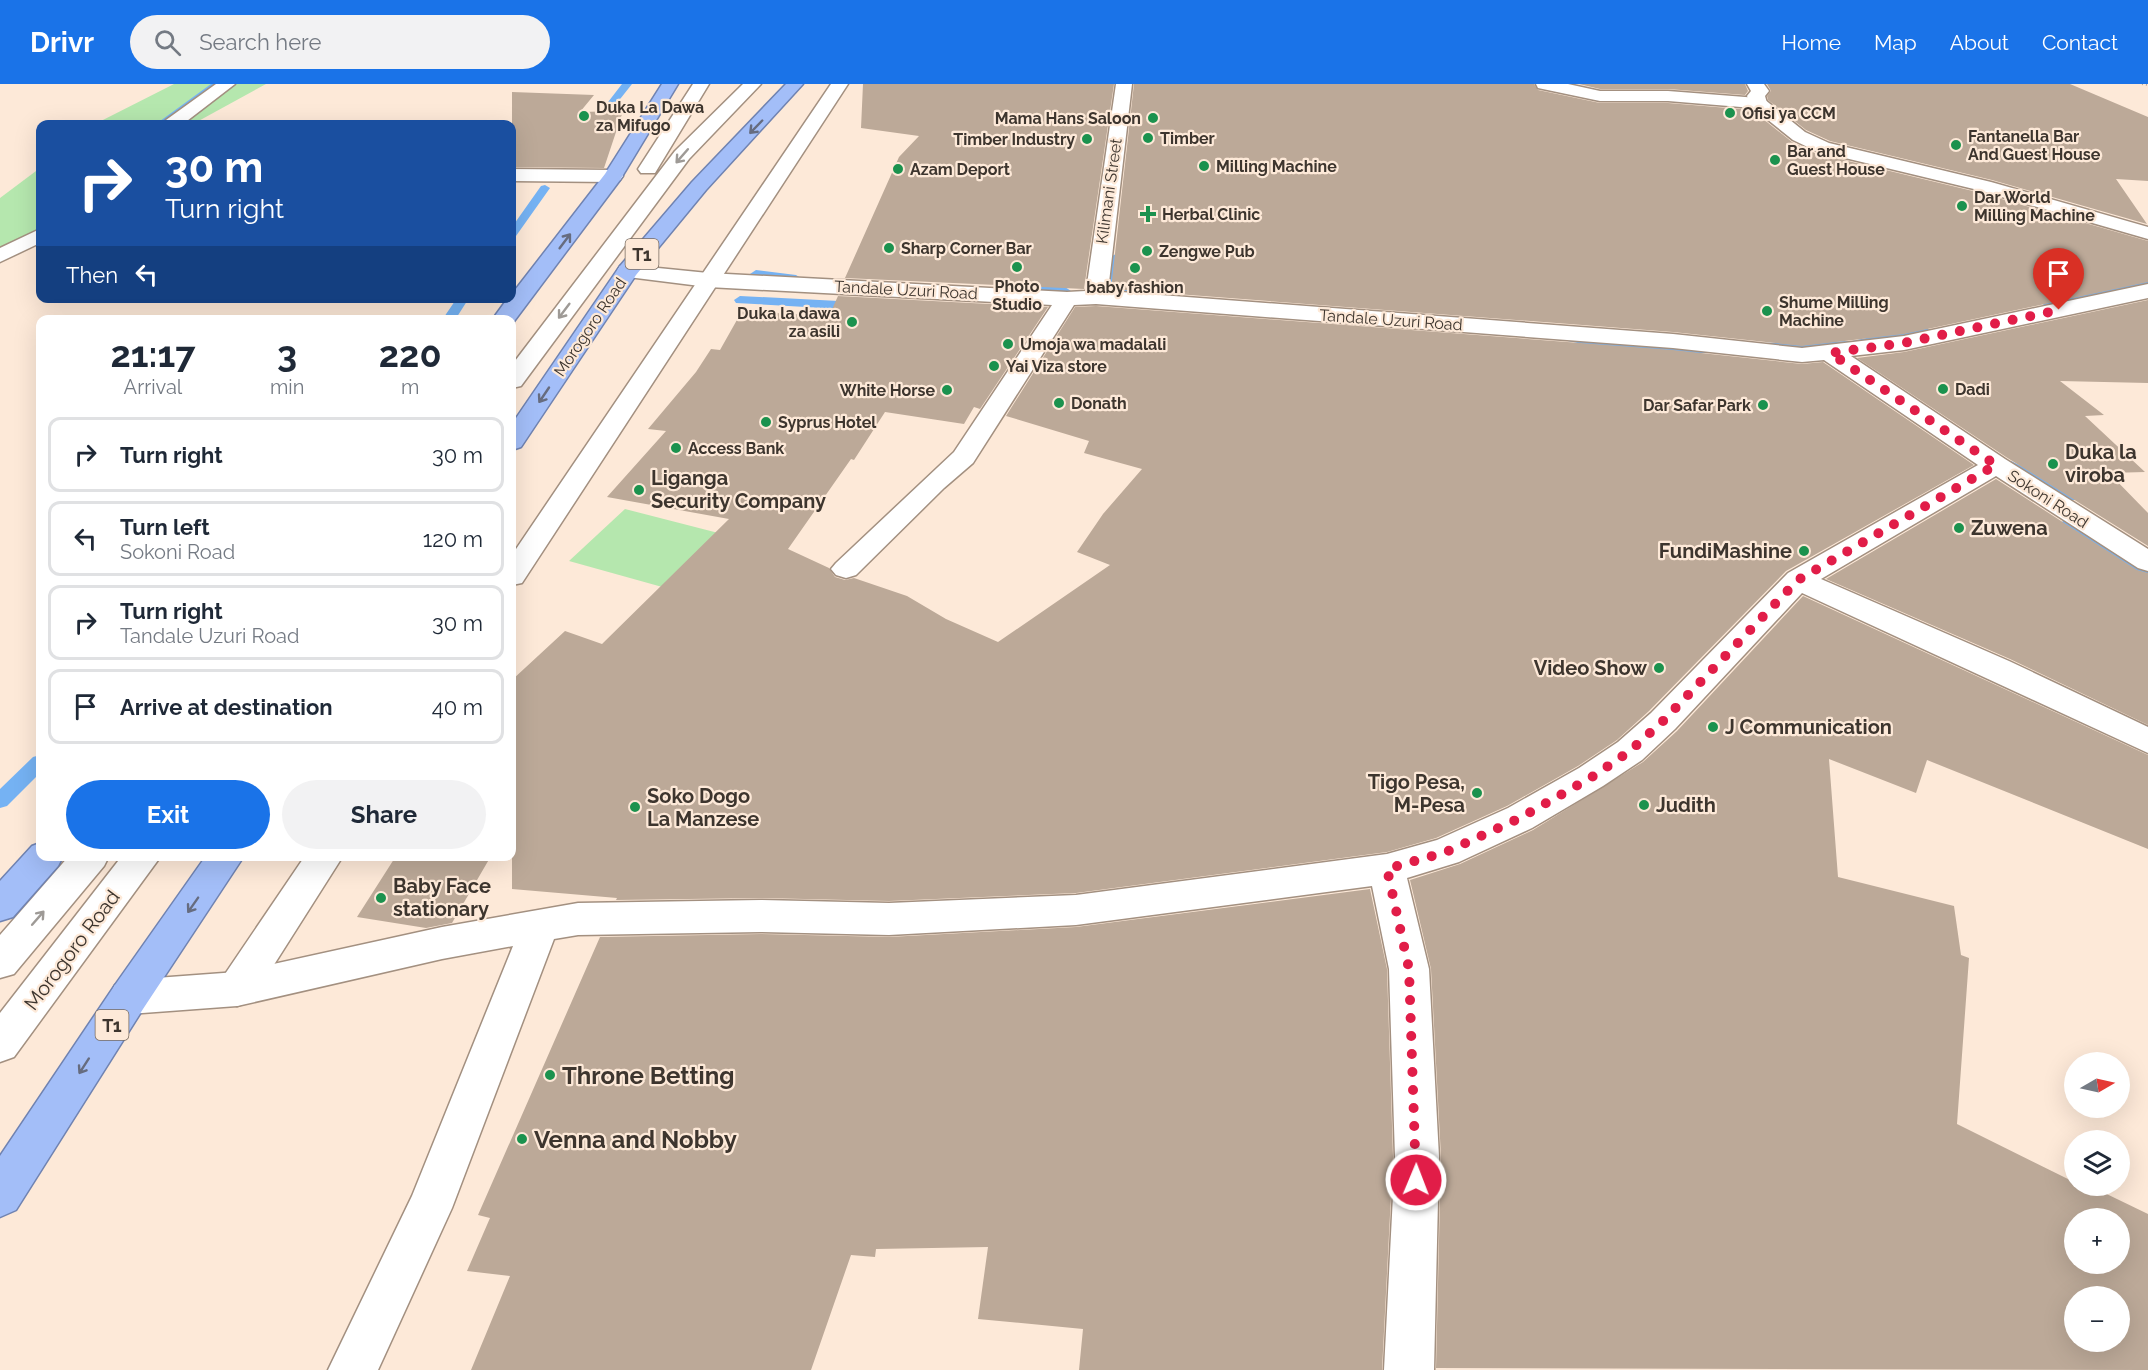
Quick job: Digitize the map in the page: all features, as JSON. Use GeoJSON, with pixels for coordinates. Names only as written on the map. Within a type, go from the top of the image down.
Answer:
{"type":"FeatureCollection","features":[{"type":"Feature","properties":{"kind":"highway"},"geometry":{"type":"LineString","coordinates":[[507,315],[613,176],[670,84]]}},
{"type":"Feature","properties":{"kind":"highway","name":"Morogoro Road"},"geometry":{"type":"LineString","coordinates":[[516,436],[628,271],[699,186],[795,84]]}},
{"type":"Feature","properties":{"kind":"highway"},"geometry":{"type":"LineString","coordinates":[[0,906],[40,861]]}},
{"type":"Feature","properties":{"kind":"highway","name":"T1"},"geometry":{"type":"LineString","coordinates":[[0,1195],[129,997],[223,861]]}},
{"type":"Feature","properties":{"kind":"street"},"geometry":{"type":"LineString","coordinates":[[178,120],[227,84]]}},
{"type":"Feature","properties":{"kind":"street"},"geometry":{"type":"LineString","coordinates":[[549,299],[660,154],[701,84]]}},
{"type":"Feature","properties":{"kind":"street","name":"Morogoro Road"},"geometry":{"type":"LineString","coordinates":[[516,376],[682,155],[753,84]]}},
{"type":"Feature","properties":{"kind":"street"},"geometry":{"type":"LineString","coordinates":[[516,570],[840,84]]}},
{"type":"Feature","properties":{"kind":"street","name":"Kilimani Street"},"geometry":{"type":"LineString","coordinates":[[1096,297],[1125,84]]}},
{"type":"Feature","properties":{"kind":"street"},"geometry":{"type":"LineString","coordinates":[[1544,84],[1600,96],[1668,96],[1758,103],[1799,136],[1822,147],[1984,186],[2148,233]]}},
{"type":"Feature","properties":{"kind":"street"},"geometry":{"type":"LineString","coordinates":[[1755,84],[1760,91],[1756,96],[1758,103]]}},
{"type":"Feature","properties":{"kind":"street"},"geometry":{"type":"LineString","coordinates":[[516,175],[613,176]]}},
{"type":"Feature","properties":{"kind":"street"},"geometry":{"type":"LineString","coordinates":[[0,256],[36,237]]}},
{"type":"Feature","properties":{"kind":"street","name":"Tandale Uzuri Road"},"geometry":{"type":"LineString","coordinates":[[628,271],[708,280],[1067,300],[1096,297],[1684,342],[1802,355],[1904,343],[2148,291]]}},
{"type":"Feature","properties":{"kind":"street"},"geometry":{"type":"LineString","coordinates":[[846,569],[935,482],[964,458],[1067,300]]}},
{"type":"Feature","properties":{"kind":"street","name":"Sokoni Road"},"geometry":{"type":"LineString","coordinates":[[1830,353],[1996,465],[2148,562]]}},
{"type":"Feature","properties":{"kind":"street"},"geometry":{"type":"LineString","coordinates":[[129,997],[237,989],[442,943],[578,919],[761,916],[889,919],[1076,910],[1387,869],[1446,852],[1520,818],[1592,777],[1630,751],[1663,721],[1798,580],[1996,465]]}},
{"type":"Feature","properties":{"kind":"street"},"geometry":{"type":"LineString","coordinates":[[1798,580],[1998,669],[2148,741]]}},
{"type":"Feature","properties":{"kind":"street"},"geometry":{"type":"LineString","coordinates":[[0,962],[87,861]]}},
{"type":"Feature","properties":{"kind":"street","name":"Morogoro Road"},"geometry":{"type":"LineString","coordinates":[[0,1044],[139,861]]}},
{"type":"Feature","properties":{"kind":"street"},"geometry":{"type":"LineString","coordinates":[[237,989],[322,861]]}},
{"type":"Feature","properties":{"kind":"street"},"geometry":{"type":"LineString","coordinates":[[1387,869],[1409,969],[1417,1145],[1409,1370]]}},
{"type":"Feature","properties":{"kind":"street"},"geometry":{"type":"LineString","coordinates":[[353,1370],[429,1208],[540,926]]}},
{"type":"Feature","properties":{"kind":"path"},"geometry":{"type":"LineString","coordinates":[[2142,84],[2148,85]]}},
{"type":"Feature","properties":{"kind":"green space"},"geometry":{"type":"Polygon","coordinates":[[[174,84],[266,84],[200,120],[103,120],[174,84]]]}},
{"type":"Feature","properties":{"kind":"green space"},"geometry":{"type":"Polygon","coordinates":[[[36,171],[36,234],[0,256],[0,198],[36,171]]]}},
{"type":"Feature","properties":{"kind":"green space"},"geometry":{"type":"Polygon","coordinates":[[[625,509],[784,550],[734,607],[569,561],[625,509]]]}},
{"type":"Feature","properties":{"kind":"building"},"geometry":{"type":"Polygon","coordinates":[[[863,84],[1114,84],[1084,289],[845,278],[899,157],[919,136],[861,128],[863,84]]]}},
{"type":"Feature","properties":{"kind":"building"},"geometry":{"type":"Polygon","coordinates":[[[1134,84],[1534,84],[1538,90],[1600,103],[1668,103],[1752,110],[1792,142],[1815,153],[1977,192],[2148,241],[2148,282],[1904,334],[1802,346],[1673,332],[1111,289],[1134,84]]]}},
{"type":"Feature","properties":{"kind":"building"},"geometry":{"type":"Polygon","coordinates":[[[1579,84],[1745,84],[1748,91],[1745,95],[1668,89],[1600,89],[1579,84]]]}},
{"type":"Feature","properties":{"kind":"building"},"geometry":{"type":"Polygon","coordinates":[[[1767,84],[2070,84],[2148,117],[2148,181],[2116,179],[2147,224],[1992,180],[1830,141],[1806,130],[1768,100],[1767,96],[1771,91],[1767,84]]]}},
{"type":"Feature","properties":{"kind":"building"},"geometry":{"type":"Polygon","coordinates":[[[512,92],[594,95],[580,112],[623,111],[604,168],[516,167],[516,120],[512,120],[512,92]]]}},
{"type":"Feature","properties":{"kind":"building"},"geometry":{"type":"Polygon","coordinates":[[[838,296],[1048,307],[980,409],[974,407],[964,424],[885,412],[854,460],[851,459],[788,549],[829,568],[835,577],[845,580],[854,578],[907,596],[946,619],[998,642],[1110,565],[1077,552],[1103,514],[1142,469],[1084,453],[1089,441],[1006,416],[1075,307],[1096,306],[1673,350],[1802,364],[1823,362],[1974,465],[1786,571],[1649,711],[1617,740],[1578,766],[1507,806],[1436,838],[1387,852],[1076,893],[889,901],[761,898],[616,900],[617,898],[512,889],[512,861],[516,861],[516,676],[565,631],[602,644],[729,519],[607,497],[666,431],[648,429],[696,372],[711,349],[720,350],[742,311],[829,316],[838,296]]]}},
{"type":"Feature","properties":{"kind":"building"},"geometry":{"type":"Polygon","coordinates":[[[2148,300],[2148,383],[2060,381],[2104,415],[2085,416],[2145,472],[2109,473],[2148,513],[2148,546],[2006,457],[1857,358],[1904,352],[2148,300]]]}},
{"type":"Feature","properties":{"kind":"building"},"geometry":{"type":"Polygon","coordinates":[[[1996,479],[2137,570],[2148,573],[2148,725],[2010,659],[1826,579],[1996,479]]]}},
{"type":"Feature","properties":{"kind":"building"},"geometry":{"type":"Polygon","coordinates":[[[1803,596],[2148,755],[2148,849],[1927,760],[1916,793],[1829,759],[1838,877],[1954,906],[1961,955],[1969,958],[1957,1124],[2064,1177],[2064,1196],[2111,1196],[2148,1214],[2148,1370],[1436,1368],[1441,1157],[1431,969],[1410,880],[1460,864],[1533,830],[1643,762],[1677,731],[1803,596]]]}},
{"type":"Feature","properties":{"kind":"building"},"geometry":{"type":"Polygon","coordinates":[[[393,861],[488,861],[452,923],[426,928],[357,917],[393,861]]]}},
{"type":"Feature","properties":{"kind":"building"},"geometry":{"type":"Polygon","coordinates":[[[1370,889],[1387,969],[1393,1157],[1382,1370],[1079,1370],[1083,1329],[978,1319],[988,1247],[876,1249],[875,1257],[851,1255],[811,1370],[471,1370],[510,1276],[467,1271],[490,1218],[478,1215],[600,937],[761,934],[889,937],[1076,927],[1370,889]]]}},
{"type":"Feature","properties":{"kind":"waterway"},"geometry":{"type":"LineString","coordinates":[[167,120],[217,84]]}},
{"type":"Feature","properties":{"kind":"waterway"},"geometry":{"type":"LineString","coordinates":[[591,130],[627,84]]}},
{"type":"Feature","properties":{"kind":"waterway"},"geometry":{"type":"LineString","coordinates":[[516,228],[545,188]]}},
{"type":"Feature","properties":{"kind":"waterway"},"geometry":{"type":"LineString","coordinates":[[1118,256],[1110,285],[1147,302]]}},
{"type":"Feature","properties":{"kind":"waterway"},"geometry":{"type":"LineString","coordinates":[[756,274],[796,279]]}},
{"type":"Feature","properties":{"kind":"waterway"},"geometry":{"type":"LineString","coordinates":[[2047,303],[2148,284]]}},
{"type":"Feature","properties":{"kind":"waterway"},"geometry":{"type":"LineString","coordinates":[[997,293],[1028,288],[1065,291]]}},
{"type":"Feature","properties":{"kind":"waterway"},"geometry":{"type":"LineString","coordinates":[[740,300],[858,306]]}},
{"type":"Feature","properties":{"kind":"waterway"},"geometry":{"type":"LineString","coordinates":[[451,315],[460,303]]}},
{"type":"Feature","properties":{"kind":"waterway"},"geometry":{"type":"LineString","coordinates":[[1763,347],[1852,345],[1923,330]]}},
{"type":"Feature","properties":{"kind":"waterway"},"geometry":{"type":"LineString","coordinates":[[1567,337],[1612,346],[1640,344],[1670,350],[1709,349]]}},
{"type":"Feature","properties":{"kind":"waterway"},"geometry":{"type":"LineString","coordinates":[[2011,465],[2075,497]]}},
{"type":"Feature","properties":{"kind":"waterway"},"geometry":{"type":"LineString","coordinates":[[2065,525],[2148,575]]}},
{"type":"Feature","properties":{"kind":"waterway"},"geometry":{"type":"LineString","coordinates":[[0,801],[36,766]]}},
{"type":"Feature","properties":{"kind":"place","name":"Ofisi ya CCM"},"geometry":{"type":"Point","coordinates":[1730,113]}},
{"type":"Feature","properties":{"kind":"place","name":"Duka La Dawa za Mifugo"},"geometry":{"type":"Point","coordinates":[584,116]}},
{"type":"Feature","properties":{"kind":"place","name":"Mama Hans Saloon"},"geometry":{"type":"Point","coordinates":[1153,118]}},
{"type":"Feature","properties":{"kind":"place","name":"Timber"},"geometry":{"type":"Point","coordinates":[1148,138]}},
{"type":"Feature","properties":{"kind":"place","name":"Timber Industry"},"geometry":{"type":"Point","coordinates":[1087,139]}},
{"type":"Feature","properties":{"kind":"place","name":"Fantanella Bar And Guest House"},"geometry":{"type":"Point","coordinates":[1956,145]}},
{"type":"Feature","properties":{"kind":"place","name":"Bar and Guest House"},"geometry":{"type":"Point","coordinates":[1775,160]}},
{"type":"Feature","properties":{"kind":"place","name":"Milling Machine"},"geometry":{"type":"Point","coordinates":[1204,166]}},
{"type":"Feature","properties":{"kind":"place","name":"Azam Deport"},"geometry":{"type":"Point","coordinates":[898,169]}},
{"type":"Feature","properties":{"kind":"place","name":"Dar World Milling Machine"},"geometry":{"type":"Point","coordinates":[1962,206]}},
{"type":"Feature","properties":{"kind":"place","name":"Herbal Clinic"},"geometry":{"type":"Point","coordinates":[1148,214]}},
{"type":"Feature","properties":{"kind":"place","name":"Sharp Corner Bar"},"geometry":{"type":"Point","coordinates":[889,248]}},
{"type":"Feature","properties":{"kind":"place","name":"Zengwe Pub"},"geometry":{"type":"Point","coordinates":[1147,251]}},
{"type":"Feature","properties":{"kind":"place","name":"Photo Studio"},"geometry":{"type":"Point","coordinates":[1017,267]}},
{"type":"Feature","properties":{"kind":"place","name":"baby fashion"},"geometry":{"type":"Point","coordinates":[1135,268]}},
{"type":"Feature","properties":{"kind":"place","name":"Shume Milling Machine"},"geometry":{"type":"Point","coordinates":[1767,311]}},
{"type":"Feature","properties":{"kind":"place","name":"Duka la dawa za asili"},"geometry":{"type":"Point","coordinates":[852,322]}},
{"type":"Feature","properties":{"kind":"place","name":"Umoja wa madalali"},"geometry":{"type":"Point","coordinates":[1008,344]}},
{"type":"Feature","properties":{"kind":"place","name":"Yai Viza store"},"geometry":{"type":"Point","coordinates":[994,366]}},
{"type":"Feature","properties":{"kind":"place","name":"Dadi"},"geometry":{"type":"Point","coordinates":[1943,389]}},
{"type":"Feature","properties":{"kind":"place","name":"White Horse"},"geometry":{"type":"Point","coordinates":[947,390]}},
{"type":"Feature","properties":{"kind":"place","name":"Donath"},"geometry":{"type":"Point","coordinates":[1059,403]}},
{"type":"Feature","properties":{"kind":"place","name":"Dar Safar Park"},"geometry":{"type":"Point","coordinates":[1763,405]}},
{"type":"Feature","properties":{"kind":"place","name":"Syprus Hotel"},"geometry":{"type":"Point","coordinates":[766,422]}},
{"type":"Feature","properties":{"kind":"place","name":"Access Bank"},"geometry":{"type":"Point","coordinates":[676,448]}},
{"type":"Feature","properties":{"kind":"place","name":"Duka la viroba"},"geometry":{"type":"Point","coordinates":[2053,464]}},
{"type":"Feature","properties":{"kind":"place","name":"Liganga Security Company"},"geometry":{"type":"Point","coordinates":[639,490]}},
{"type":"Feature","properties":{"kind":"place","name":"Zuwena"},"geometry":{"type":"Point","coordinates":[1959,528]}},
{"type":"Feature","properties":{"kind":"place","name":"FundiMashine"},"geometry":{"type":"Point","coordinates":[1804,551]}},
{"type":"Feature","properties":{"kind":"place","name":"Video Show"},"geometry":{"type":"Point","coordinates":[1659,668]}},
{"type":"Feature","properties":{"kind":"place","name":"J Communication"},"geometry":{"type":"Point","coordinates":[1713,727]}},
{"type":"Feature","properties":{"kind":"place","name":"Tigo Pesa, M-Pesa"},"geometry":{"type":"Point","coordinates":[1477,793]}},
{"type":"Feature","properties":{"kind":"place","name":"Judith"},"geometry":{"type":"Point","coordinates":[1644,805]}},
{"type":"Feature","properties":{"kind":"place","name":"Soko Dogo La Manzese"},"geometry":{"type":"Point","coordinates":[635,807]}},
{"type":"Feature","properties":{"kind":"place","name":"Baby Face stationary"},"geometry":{"type":"Point","coordinates":[381,898]}},
{"type":"Feature","properties":{"kind":"place","name":"Throne Betting"},"geometry":{"type":"Point","coordinates":[550,1075]}},
{"type":"Feature","properties":{"kind":"place","name":"Venna and Nobby"},"geometry":{"type":"Point","coordinates":[522,1139]}},
{"type":"Feature","properties":{"kind":"route"},"geometry":{"type":"LineString","coordinates":[[1416,1180],[1409,969],[1387,869],[1446,852],[1520,818],[1592,777],[1630,751],[1663,721],[1798,580],[1996,465],[1830,353],[1904,343],[2059,310]]}}]}
